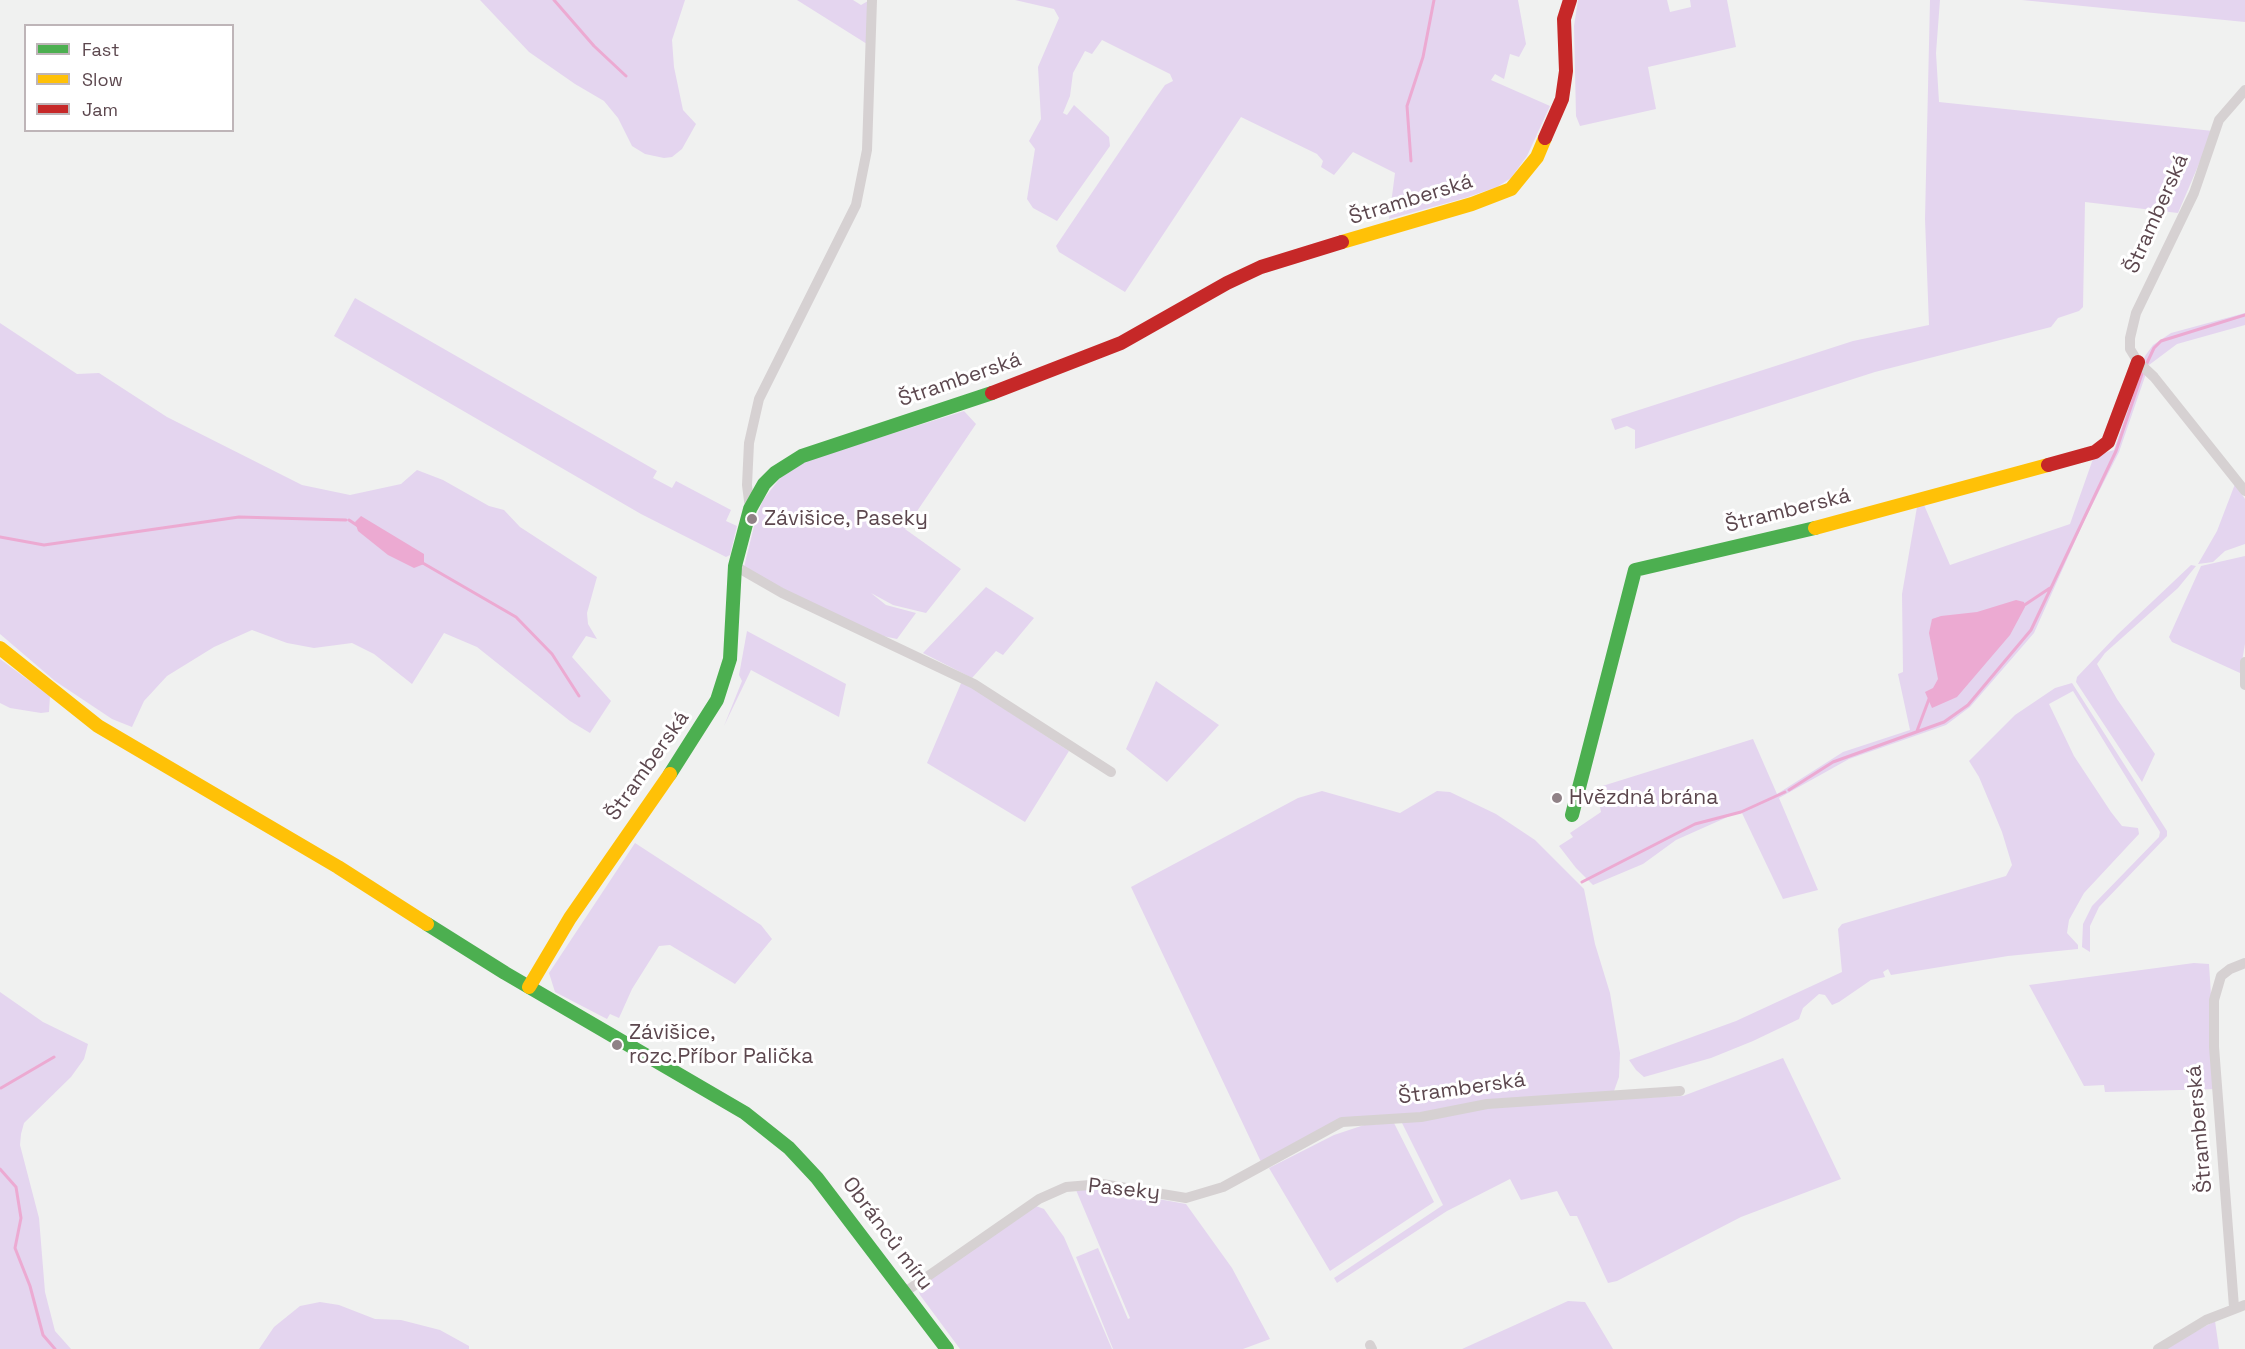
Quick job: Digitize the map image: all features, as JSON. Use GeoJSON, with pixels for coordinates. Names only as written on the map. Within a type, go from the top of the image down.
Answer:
{"type":"FeatureCollection","features":[{"type":"Feature","properties":{"kind":"street"},"geometry":{"type":"LineString","coordinates":[[750,509],[747,485],[749,443],[759,399],[856,205],[867,150],[872,0]]}},
{"type":"Feature","properties":{"kind":"street","name":"Štramberská"},"geometry":{"type":"LineString","coordinates":[[529,987],[570,918],[699,732],[717,700],[730,659],[735,566],[750,509],[764,484],[775,473],[802,456],[971,401],[1121,343],[1227,283],[1261,267],[1472,204],[1511,189],[1537,157],[1552,128],[1562,99],[1566,71],[1564,19],[1569,0]]}},
{"type":"Feature","properties":{"kind":"street","name":"Štramberská"},"geometry":{"type":"LineString","coordinates":[[1572,814],[1635,570],[1831,524],[2095,452],[2108,442],[2113,434],[2138,362],[2130,349],[2134,319],[2194,194],[2219,120],[2245,90]]}},
{"type":"Feature","properties":{"kind":"street"},"geometry":{"type":"LineString","coordinates":[[2138,362],[2154,377],[2245,491]]}},
{"type":"Feature","properties":{"kind":"street"},"geometry":{"type":"LineString","coordinates":[[735,566],[782,593],[974,684],[1111,771]]}},
{"type":"Feature","properties":{"kind":"street","name":"Obránců míru"},"geometry":{"type":"LineString","coordinates":[[0,648],[98,726],[338,867],[529,987],[730,1103],[789,1148],[843,1208],[946,1349]]}},
{"type":"Feature","properties":{"kind":"street"},"geometry":{"type":"LineString","coordinates":[[2245,662],[2245,685]]}},
{"type":"Feature","properties":{"kind":"street","name":"Štramberská"},"geometry":{"type":"LineString","coordinates":[[2158,1349],[2206,1320],[2240,1306],[2214,1047],[2214,1000],[2221,976],[2230,969],[2245,963]]}},
{"type":"Feature","properties":{"kind":"street","name":"Štramberská"},"geometry":{"type":"LineString","coordinates":[[1261,1168],[1342,1122],[1421,1117],[1497,1103],[1680,1091]]}},
{"type":"Feature","properties":{"kind":"street","name":"Paseky"},"geometry":{"type":"LineString","coordinates":[[905,1292],[1039,1199],[1066,1187],[1102,1184],[1186,1198],[1222,1187],[1261,1168]]}},
{"type":"Feature","properties":{"kind":"shaded area"},"geometry":{"type":"Polygon","coordinates":[[[480,0],[685,0],[672,40],[674,67],[683,110],[696,124],[682,149],[672,157],[664,158],[645,154],[632,146],[618,118],[604,101],[529,52],[480,0]]]}},
{"type":"Feature","properties":{"kind":"shaded area"},"geometry":{"type":"Polygon","coordinates":[[[797,0],[853,0],[861,5],[868,1],[867,44],[797,0]]]}},
{"type":"Feature","properties":{"kind":"shaded area"},"geometry":{"type":"Polygon","coordinates":[[[1015,0],[1518,0],[1526,44],[1519,57],[1510,54],[1504,79],[1495,74],[1491,80],[1550,106],[1527,156],[1511,178],[1497,187],[1465,198],[1389,219],[1395,173],[1353,152],[1334,175],[1321,167],[1323,161],[1317,154],[1241,117],[1125,292],[1059,252],[1056,246],[1155,99],[1165,85],[1173,81],[1170,74],[1102,40],[1092,54],[1085,51],[1073,73],[1070,96],[1063,113],[1067,115],[1074,105],[1109,137],[1110,146],[1057,221],[1033,208],[1027,199],[1035,149],[1029,141],[1041,119],[1038,67],[1059,18],[1054,9],[1015,0]]]}},
{"type":"Feature","properties":{"kind":"shaded area"},"geometry":{"type":"Polygon","coordinates":[[[1578,0],[1667,0],[1670,12],[1691,7],[1690,0],[1727,0],[1736,47],[1648,67],[1656,109],[1580,126],[1576,116],[1574,26],[1578,0]]]}},
{"type":"Feature","properties":{"kind":"shaded area"},"geometry":{"type":"Polygon","coordinates":[[[1930,0],[1940,0],[1936,53],[1939,102],[2213,131],[2178,213],[2085,202],[2083,307],[2079,311],[2058,318],[2051,327],[1875,372],[1635,449],[1635,430],[1627,426],[1615,430],[1611,419],[1853,341],[1929,325],[1925,219],[1930,0]]]}},
{"type":"Feature","properties":{"kind":"shaded area"},"geometry":{"type":"Polygon","coordinates":[[[2022,0],[2245,0],[2245,22],[2022,0]]]}},
{"type":"Feature","properties":{"kind":"shaded area"},"geometry":{"type":"Polygon","coordinates":[[[355,298],[657,471],[653,478],[672,488],[676,481],[731,510],[726,521],[737,526],[730,555],[726,557],[641,514],[334,336],[355,298]]]}},
{"type":"Feature","properties":{"kind":"shaded area"},"geometry":{"type":"Polygon","coordinates":[[[2245,313],[2245,325],[2177,344],[2149,365],[2119,452],[2085,519],[2034,633],[1970,707],[1946,725],[1849,759],[1779,798],[1818,890],[1783,899],[1741,811],[1676,840],[1643,864],[1593,885],[1576,868],[1559,846],[1573,837],[1570,833],[1601,812],[1596,788],[1753,739],[1777,794],[1843,752],[1910,730],[1898,674],[1903,672],[1902,594],[1917,507],[1924,505],[1950,565],[2070,524],[2094,456],[2114,450],[2145,356],[2153,345],[2171,333],[2245,313]]]}},
{"type":"Feature","properties":{"kind":"shaded area"},"geometry":{"type":"Polygon","coordinates":[[[0,323],[77,374],[99,373],[167,417],[302,485],[350,495],[401,484],[417,470],[443,480],[489,506],[504,510],[520,527],[597,577],[587,613],[588,624],[597,639],[586,636],[572,657],[611,701],[590,733],[570,721],[477,647],[444,633],[412,684],[374,654],[352,643],[314,648],[287,643],[252,630],[214,647],[167,676],[144,701],[132,727],[112,719],[55,681],[0,634],[0,323]]]}},
{"type":"Feature","properties":{"kind":"shaded area"},"geometry":{"type":"Polygon","coordinates":[[[964,411],[976,424],[905,529],[961,569],[926,613],[893,605],[871,593],[886,605],[916,613],[897,639],[883,636],[802,599],[744,567],[756,518],[763,500],[780,478],[808,460],[964,411]]]}},
{"type":"Feature","properties":{"kind":"shaded area"},"geometry":{"type":"Polygon","coordinates":[[[2235,484],[2245,499],[2245,544],[2225,551],[2213,562],[2198,564],[2217,531],[2235,484]]]}},
{"type":"Feature","properties":{"kind":"shaded area"},"geometry":{"type":"Polygon","coordinates":[[[361,516],[424,554],[424,564],[414,568],[388,555],[358,531],[355,522],[361,516]]]}},
{"type":"Feature","properties":{"kind":"shaded area"},"geometry":{"type":"Polygon","coordinates":[[[2245,556],[2245,644],[2240,673],[2172,642],[2169,637],[2201,566],[2245,556]]]}},
{"type":"Feature","properties":{"kind":"shaded area"},"geometry":{"type":"Polygon","coordinates":[[[2191,565],[2196,566],[2178,588],[2105,653],[2097,664],[2117,699],[2155,754],[2142,782],[2076,682],[2077,677],[2117,635],[2191,565]]]}},
{"type":"Feature","properties":{"kind":"shaded area"},"geometry":{"type":"Polygon","coordinates":[[[986,587],[1034,618],[1003,655],[996,651],[972,678],[923,653],[986,587]]]}},
{"type":"Feature","properties":{"kind":"shaded area"},"geometry":{"type":"Polygon","coordinates":[[[2016,600],[2024,602],[2025,607],[2010,635],[1957,697],[1932,708],[1925,692],[1933,688],[1938,679],[1929,633],[1932,619],[1977,612],[2016,600]]]}},
{"type":"Feature","properties":{"kind":"shaded area"},"geometry":{"type":"Polygon","coordinates":[[[747,631],[846,684],[839,717],[751,670],[724,726],[742,681],[739,675],[747,631]]]}},
{"type":"Feature","properties":{"kind":"shaded area"},"geometry":{"type":"Polygon","coordinates":[[[0,659],[50,696],[49,712],[41,713],[10,708],[0,703],[0,659]]]}},
{"type":"Feature","properties":{"kind":"shaded area"},"geometry":{"type":"Polygon","coordinates":[[[962,681],[1069,751],[1025,822],[927,763],[962,681]]]}},
{"type":"Feature","properties":{"kind":"shaded area"},"geometry":{"type":"Polygon","coordinates":[[[1156,681],[1219,725],[1167,782],[1126,749],[1156,681]]]}},
{"type":"Feature","properties":{"kind":"shaded area"},"geometry":{"type":"Polygon","coordinates":[[[2072,683],[2167,831],[2167,836],[2099,907],[2090,926],[2090,952],[2082,947],[2083,924],[2092,906],[2159,837],[2160,832],[2073,691],[2049,704],[2074,756],[2111,812],[2122,826],[2138,828],[2139,834],[2084,893],[2069,920],[2067,933],[2078,945],[2078,949],[2008,956],[1891,975],[1888,969],[1883,972],[1885,977],[1871,980],[1832,1005],[1825,995],[1819,994],[1803,1008],[1799,1019],[1711,1058],[1644,1077],[1636,1070],[1629,1060],[1736,1021],[1842,972],[1838,929],[1842,924],[2006,876],[2012,865],[2002,832],[1979,777],[1969,761],[2015,715],[2055,688],[2072,683]]]}},
{"type":"Feature","properties":{"kind":"shaded area"},"geometry":{"type":"Polygon","coordinates":[[[1322,791],[1400,813],[1437,791],[1450,792],[1496,814],[1535,840],[1584,889],[1595,944],[1610,993],[1620,1053],[1619,1077],[1614,1091],[1421,1113],[1342,1119],[1262,1164],[1131,887],[1298,798],[1322,791]]]}},
{"type":"Feature","properties":{"kind":"shaded area"},"geometry":{"type":"Polygon","coordinates":[[[635,843],[761,925],[772,939],[735,984],[670,945],[659,946],[632,989],[619,1018],[610,1014],[607,1019],[555,992],[549,973],[635,843]]]}},
{"type":"Feature","properties":{"kind":"shaded area"},"geometry":{"type":"Polygon","coordinates":[[[2194,963],[2209,964],[2217,1089],[2105,1092],[2104,1085],[2084,1086],[2029,985],[2194,963]]]}},
{"type":"Feature","properties":{"kind":"shaded area"},"geometry":{"type":"Polygon","coordinates":[[[0,992],[43,1022],[88,1044],[84,1059],[71,1077],[24,1123],[20,1145],[39,1218],[45,1292],[55,1331],[71,1349],[0,1349],[0,992]]]}},
{"type":"Feature","properties":{"kind":"shaded area"},"geometry":{"type":"Polygon","coordinates":[[[1783,1058],[1841,1179],[1741,1217],[1617,1281],[1608,1283],[1577,1216],[1570,1216],[1557,1191],[1521,1200],[1510,1179],[1447,1211],[1337,1283],[1334,1278],[1443,1205],[1402,1123],[1466,1110],[1539,1102],[1683,1096],[1783,1058]]]}},
{"type":"Feature","properties":{"kind":"shaded area"},"geometry":{"type":"Polygon","coordinates":[[[1394,1123],[1434,1202],[1330,1271],[1269,1168],[1334,1135],[1364,1125],[1394,1123]]]}},
{"type":"Feature","properties":{"kind":"shaded area"},"geometry":{"type":"Polygon","coordinates":[[[1076,1190],[1108,1190],[1186,1204],[1232,1268],[1270,1339],[1243,1349],[1113,1349],[1076,1257],[1098,1248],[1128,1319],[1130,1318],[1076,1190]]]}},
{"type":"Feature","properties":{"kind":"shaded area"},"geometry":{"type":"Polygon","coordinates":[[[1036,1206],[1044,1209],[1064,1237],[1112,1349],[960,1349],[920,1295],[918,1288],[1036,1206]]]}},
{"type":"Feature","properties":{"kind":"shaded area"},"geometry":{"type":"Polygon","coordinates":[[[1568,1301],[1585,1302],[1613,1349],[1462,1349],[1568,1301]]]}},
{"type":"Feature","properties":{"kind":"shaded area"},"geometry":{"type":"Polygon","coordinates":[[[320,1302],[339,1305],[375,1319],[401,1320],[440,1330],[469,1346],[469,1349],[259,1349],[274,1327],[300,1306],[320,1302]]]}},
{"type":"Feature","properties":{"kind":"shaded area"},"geometry":{"type":"Polygon","coordinates":[[[2215,1321],[2219,1349],[2166,1349],[2180,1340],[2215,1321]]]}},
{"type":"Feature","properties":{"kind":"waterway"},"geometry":{"type":"LineString","coordinates":[[554,0],[594,46],[626,76]]}},
{"type":"Feature","properties":{"kind":"waterway"},"geometry":{"type":"LineString","coordinates":[[1411,161],[1407,106],[1423,57],[1434,0]]}},
{"type":"Feature","properties":{"kind":"waterway"},"geometry":{"type":"LineString","coordinates":[[2146,365],[2154,348],[2161,341],[2245,315]]}},
{"type":"Feature","properties":{"kind":"waterway"},"geometry":{"type":"LineString","coordinates":[[1789,790],[1833,762],[1944,722],[1968,705],[2031,630],[2116,451],[2143,371]]}},
{"type":"Feature","properties":{"kind":"waterway"},"geometry":{"type":"LineString","coordinates":[[0,537],[44,545],[239,517],[346,520]]}},
{"type":"Feature","properties":{"kind":"waterway"},"geometry":{"type":"LineString","coordinates":[[349,520],[358,526]]}},
{"type":"Feature","properties":{"kind":"waterway"},"geometry":{"type":"LineString","coordinates":[[421,562],[516,617],[552,654],[579,696]]}},
{"type":"Feature","properties":{"kind":"waterway"},"geometry":{"type":"LineString","coordinates":[[2023,606],[2050,588]]}},
{"type":"Feature","properties":{"kind":"waterway"},"geometry":{"type":"LineString","coordinates":[[1917,731],[1929,699]]}},
{"type":"Feature","properties":{"kind":"waterway"},"geometry":{"type":"LineString","coordinates":[[1582,882],[1695,824],[1741,812],[1785,792]]}},
{"type":"Feature","properties":{"kind":"waterway"},"geometry":{"type":"LineString","coordinates":[[1,1088],[54,1057]]}},
{"type":"Feature","properties":{"kind":"waterway"},"geometry":{"type":"LineString","coordinates":[[0,1169],[16,1187],[21,1218],[15,1248],[30,1286],[43,1335],[55,1349]]}},
{"type":"Feature","properties":{"kind":"traffic: fast"},"geometry":{"type":"LineString","coordinates":[[670,774],[717,700],[730,659],[735,566],[750,509],[764,484],[775,473],[802,456],[992,393]]}},
{"type":"Feature","properties":{"kind":"traffic: fast"},"geometry":{"type":"LineString","coordinates":[[1572,815],[1635,570],[1815,528]]}},
{"type":"Feature","properties":{"kind":"traffic: fast"},"geometry":{"type":"LineString","coordinates":[[427,924],[505,973],[745,1113],[789,1148],[817,1178],[947,1349]]}},
{"type":"Feature","properties":{"kind":"traffic: slow"},"geometry":{"type":"LineString","coordinates":[[1342,242],[1472,204],[1511,189],[1537,157],[1545,138]]}},
{"type":"Feature","properties":{"kind":"traffic: slow"},"geometry":{"type":"LineString","coordinates":[[1815,528],[2048,465]]}},
{"type":"Feature","properties":{"kind":"traffic: slow"},"geometry":{"type":"LineString","coordinates":[[0,648],[98,726],[338,867],[427,924]]}},
{"type":"Feature","properties":{"kind":"traffic: slow"},"geometry":{"type":"LineString","coordinates":[[529,987],[570,918],[670,774]]}},
{"type":"Feature","properties":{"kind":"traffic: jam"},"geometry":{"type":"LineString","coordinates":[[1545,138],[1562,99],[1566,71],[1564,19],[1570,0]]}},
{"type":"Feature","properties":{"kind":"traffic: jam"},"geometry":{"type":"LineString","coordinates":[[992,393],[1121,343],[1227,283],[1261,267],[1342,242]]}},
{"type":"Feature","properties":{"kind":"traffic: jam"},"geometry":{"type":"LineString","coordinates":[[2048,465],[2095,452],[2108,442],[2138,362]]}},
{"type":"Feature","properties":{"kind":"place","name":"Závišice, Paseky"},"geometry":{"type":"Point","coordinates":[752,519]}},
{"type":"Feature","properties":{"kind":"place","name":"Hvězdná brána"},"geometry":{"type":"Point","coordinates":[1557,798]}},
{"type":"Feature","properties":{"kind":"place","name":"Závišice, rozc.Příbor Palička"},"geometry":{"type":"Point","coordinates":[617,1045]}}]}
